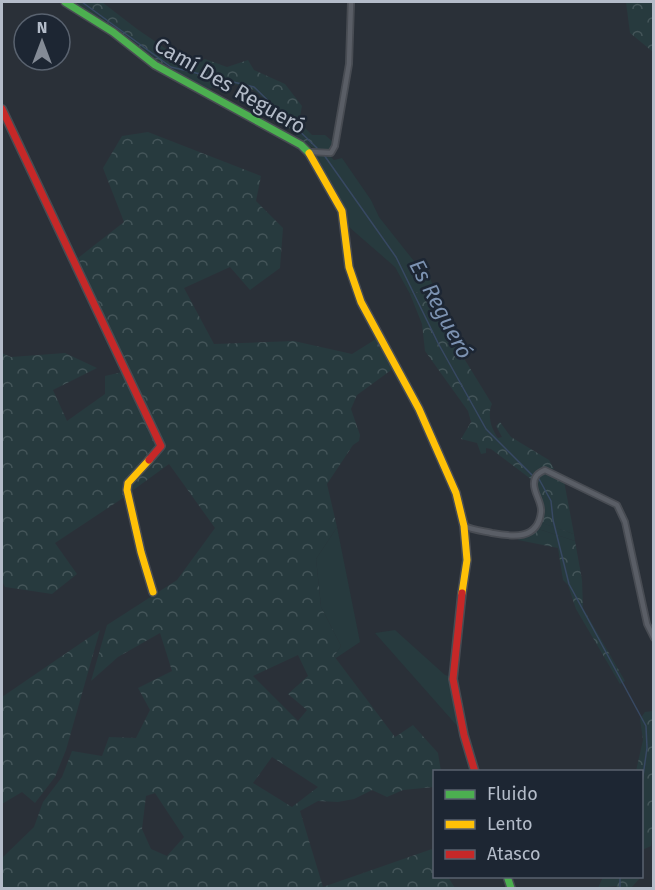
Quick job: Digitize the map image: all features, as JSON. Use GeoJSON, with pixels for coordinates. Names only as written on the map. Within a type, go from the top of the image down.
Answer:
{"type":"FeatureCollection","features":[{"type":"Feature","properties":{"kind":"street","name":"Camí Des Regueró"},"geometry":{"type":"LineString","coordinates":[[65,2],[113,32],[155,64],[294,140],[309,153],[342,211],[349,267],[361,302],[419,409],[456,493],[464,526],[467,561],[457,627],[453,679],[464,735],[475,770]]}},
{"type":"Feature","properties":{"kind":"street"},"geometry":{"type":"LineString","coordinates":[[309,153],[331,153],[335,146],[349,64],[351,2]]}},
{"type":"Feature","properties":{"kind":"street"},"geometry":{"type":"LineString","coordinates":[[2,109],[161,446],[128,483],[127,490],[153,592]]}},
{"type":"Feature","properties":{"kind":"street"},"geometry":{"type":"LineString","coordinates":[[464,526],[512,537],[528,533],[535,525],[541,511],[534,489],[535,479],[545,470],[617,505],[625,522],[647,624],[654,638]]}},
{"type":"Feature","properties":{"kind":"green space"},"geometry":{"type":"Polygon","coordinates":[[[70,2],[102,2],[191,66],[205,59],[227,67],[248,60],[254,70],[285,84],[302,106],[299,122],[312,135],[325,135],[333,142],[332,148],[321,150],[299,139],[271,106],[253,90],[221,82],[208,90],[165,68],[70,2]]]}},
{"type":"Feature","properties":{"kind":"green space"},"geometry":{"type":"Polygon","coordinates":[[[626,2],[653,2],[653,52],[630,33],[626,2]]]}},
{"type":"Feature","properties":{"kind":"green space"},"geometry":{"type":"Polygon","coordinates":[[[148,132],[261,176],[256,201],[283,228],[280,268],[250,290],[230,267],[184,288],[214,344],[294,341],[352,354],[376,339],[394,368],[357,395],[351,409],[360,435],[359,441],[353,445],[327,484],[337,527],[316,559],[321,607],[341,646],[334,656],[395,737],[413,725],[438,753],[441,770],[433,770],[433,787],[403,790],[387,797],[372,790],[354,799],[338,802],[318,801],[300,811],[323,887],[432,849],[433,878],[449,878],[455,888],[2,888],[2,858],[34,827],[43,802],[62,777],[72,751],[102,756],[109,737],[136,738],[150,710],[138,688],[172,671],[160,633],[118,657],[91,681],[107,625],[177,580],[215,528],[169,464],[132,491],[133,482],[165,449],[78,258],[124,222],[103,168],[122,136],[148,132]],[[298,655],[253,676],[298,721],[307,710],[288,694],[308,676],[298,655]],[[272,757],[253,783],[292,807],[318,787],[272,757]],[[155,793],[146,796],[142,829],[151,849],[167,856],[184,837],[155,793]]]}},
{"type":"Feature","properties":{"kind":"green space"},"geometry":{"type":"Polygon","coordinates":[[[313,155],[329,155],[334,160],[342,158],[371,200],[379,217],[425,275],[428,274],[442,305],[417,292],[410,294],[395,267],[349,227],[346,215],[313,155]]]}},
{"type":"Feature","properties":{"kind":"green space"},"geometry":{"type":"Polygon","coordinates":[[[417,292],[442,305],[465,360],[492,404],[490,421],[498,438],[502,437],[496,426],[500,422],[511,437],[549,460],[554,469],[544,468],[532,480],[491,449],[486,448],[486,453],[481,454],[477,443],[461,439],[471,422],[468,411],[425,351],[422,324],[410,294],[417,292]]]}},
{"type":"Feature","properties":{"kind":"green space"},"geometry":{"type":"Polygon","coordinates":[[[2,353],[11,357],[65,353],[97,368],[53,390],[67,421],[105,394],[105,376],[122,372],[158,442],[157,449],[125,484],[126,496],[55,543],[77,574],[52,594],[5,587],[2,581],[2,353]]]}},
{"type":"Feature","properties":{"kind":"green space"},"geometry":{"type":"Polygon","coordinates":[[[540,474],[553,474],[564,481],[574,534],[539,522],[543,506],[536,483],[540,474]]]}},
{"type":"Feature","properties":{"kind":"green space"},"geometry":{"type":"Polygon","coordinates":[[[540,522],[574,534],[575,541],[535,528],[540,522]]]}},
{"type":"Feature","properties":{"kind":"green space"},"geometry":{"type":"Polygon","coordinates":[[[337,527],[360,642],[336,658],[334,656],[341,646],[321,607],[316,559],[337,527]]]}},
{"type":"Feature","properties":{"kind":"green space"},"geometry":{"type":"Polygon","coordinates":[[[535,528],[575,541],[582,580],[583,608],[625,681],[620,684],[576,609],[568,585],[563,580],[558,548],[518,540],[535,528]]]}},
{"type":"Feature","properties":{"kind":"green space"},"geometry":{"type":"Polygon","coordinates":[[[100,630],[66,750],[55,777],[35,803],[22,792],[2,804],[2,697],[100,630]]]}},
{"type":"Feature","properties":{"kind":"green space"},"geometry":{"type":"Polygon","coordinates":[[[395,630],[445,675],[449,676],[459,728],[375,633],[395,630]]]}},
{"type":"Feature","properties":{"kind":"green space"},"geometry":{"type":"Polygon","coordinates":[[[653,711],[653,829],[651,846],[643,850],[643,770],[636,770],[643,740],[640,719],[645,712],[653,711]]]}},
{"type":"Feature","properties":{"kind":"green space"},"geometry":{"type":"Polygon","coordinates":[[[603,878],[640,878],[631,888],[617,888],[616,886],[598,888],[603,878]]]}},
{"type":"Feature","properties":{"kind":"waterway","name":"Es Regueró"},"geometry":{"type":"LineString","coordinates":[[82,2],[171,67],[254,87],[317,148]]}},
{"type":"Feature","properties":{"kind":"waterway","name":"Es Regueró"},"geometry":{"type":"LineString","coordinates":[[324,155],[396,257],[438,343],[486,429],[532,475]]}},
{"type":"Feature","properties":{"kind":"waterway","name":"Es Regueró"},"geometry":{"type":"LineString","coordinates":[[539,479],[551,501],[553,520],[569,584],[646,726],[647,748],[643,776]]}},
{"type":"Feature","properties":{"kind":"waterway","name":"Es Regueró"},"geometry":{"type":"LineString","coordinates":[[620,878],[620,888]]}},
{"type":"Feature","properties":{"kind":"traffic: fast"},"geometry":{"type":"LineString","coordinates":[[65,2],[113,32],[155,65],[301,145],[309,153]]}},
{"type":"Feature","properties":{"kind":"traffic: fast"},"geometry":{"type":"LineString","coordinates":[[508,878],[511,888]]}},
{"type":"Feature","properties":{"kind":"traffic: slow"},"geometry":{"type":"LineString","coordinates":[[309,153],[342,211],[349,267],[361,302],[419,409],[456,493],[464,526],[467,560],[462,593]]}},
{"type":"Feature","properties":{"kind":"traffic: slow"},"geometry":{"type":"LineString","coordinates":[[149,460],[128,483],[127,490],[153,592]]}},
{"type":"Feature","properties":{"kind":"traffic: jam"},"geometry":{"type":"LineString","coordinates":[[2,109],[161,446],[149,460]]}},
{"type":"Feature","properties":{"kind":"traffic: jam"},"geometry":{"type":"LineString","coordinates":[[462,593],[453,679],[464,735],[474,770]]}}]}
